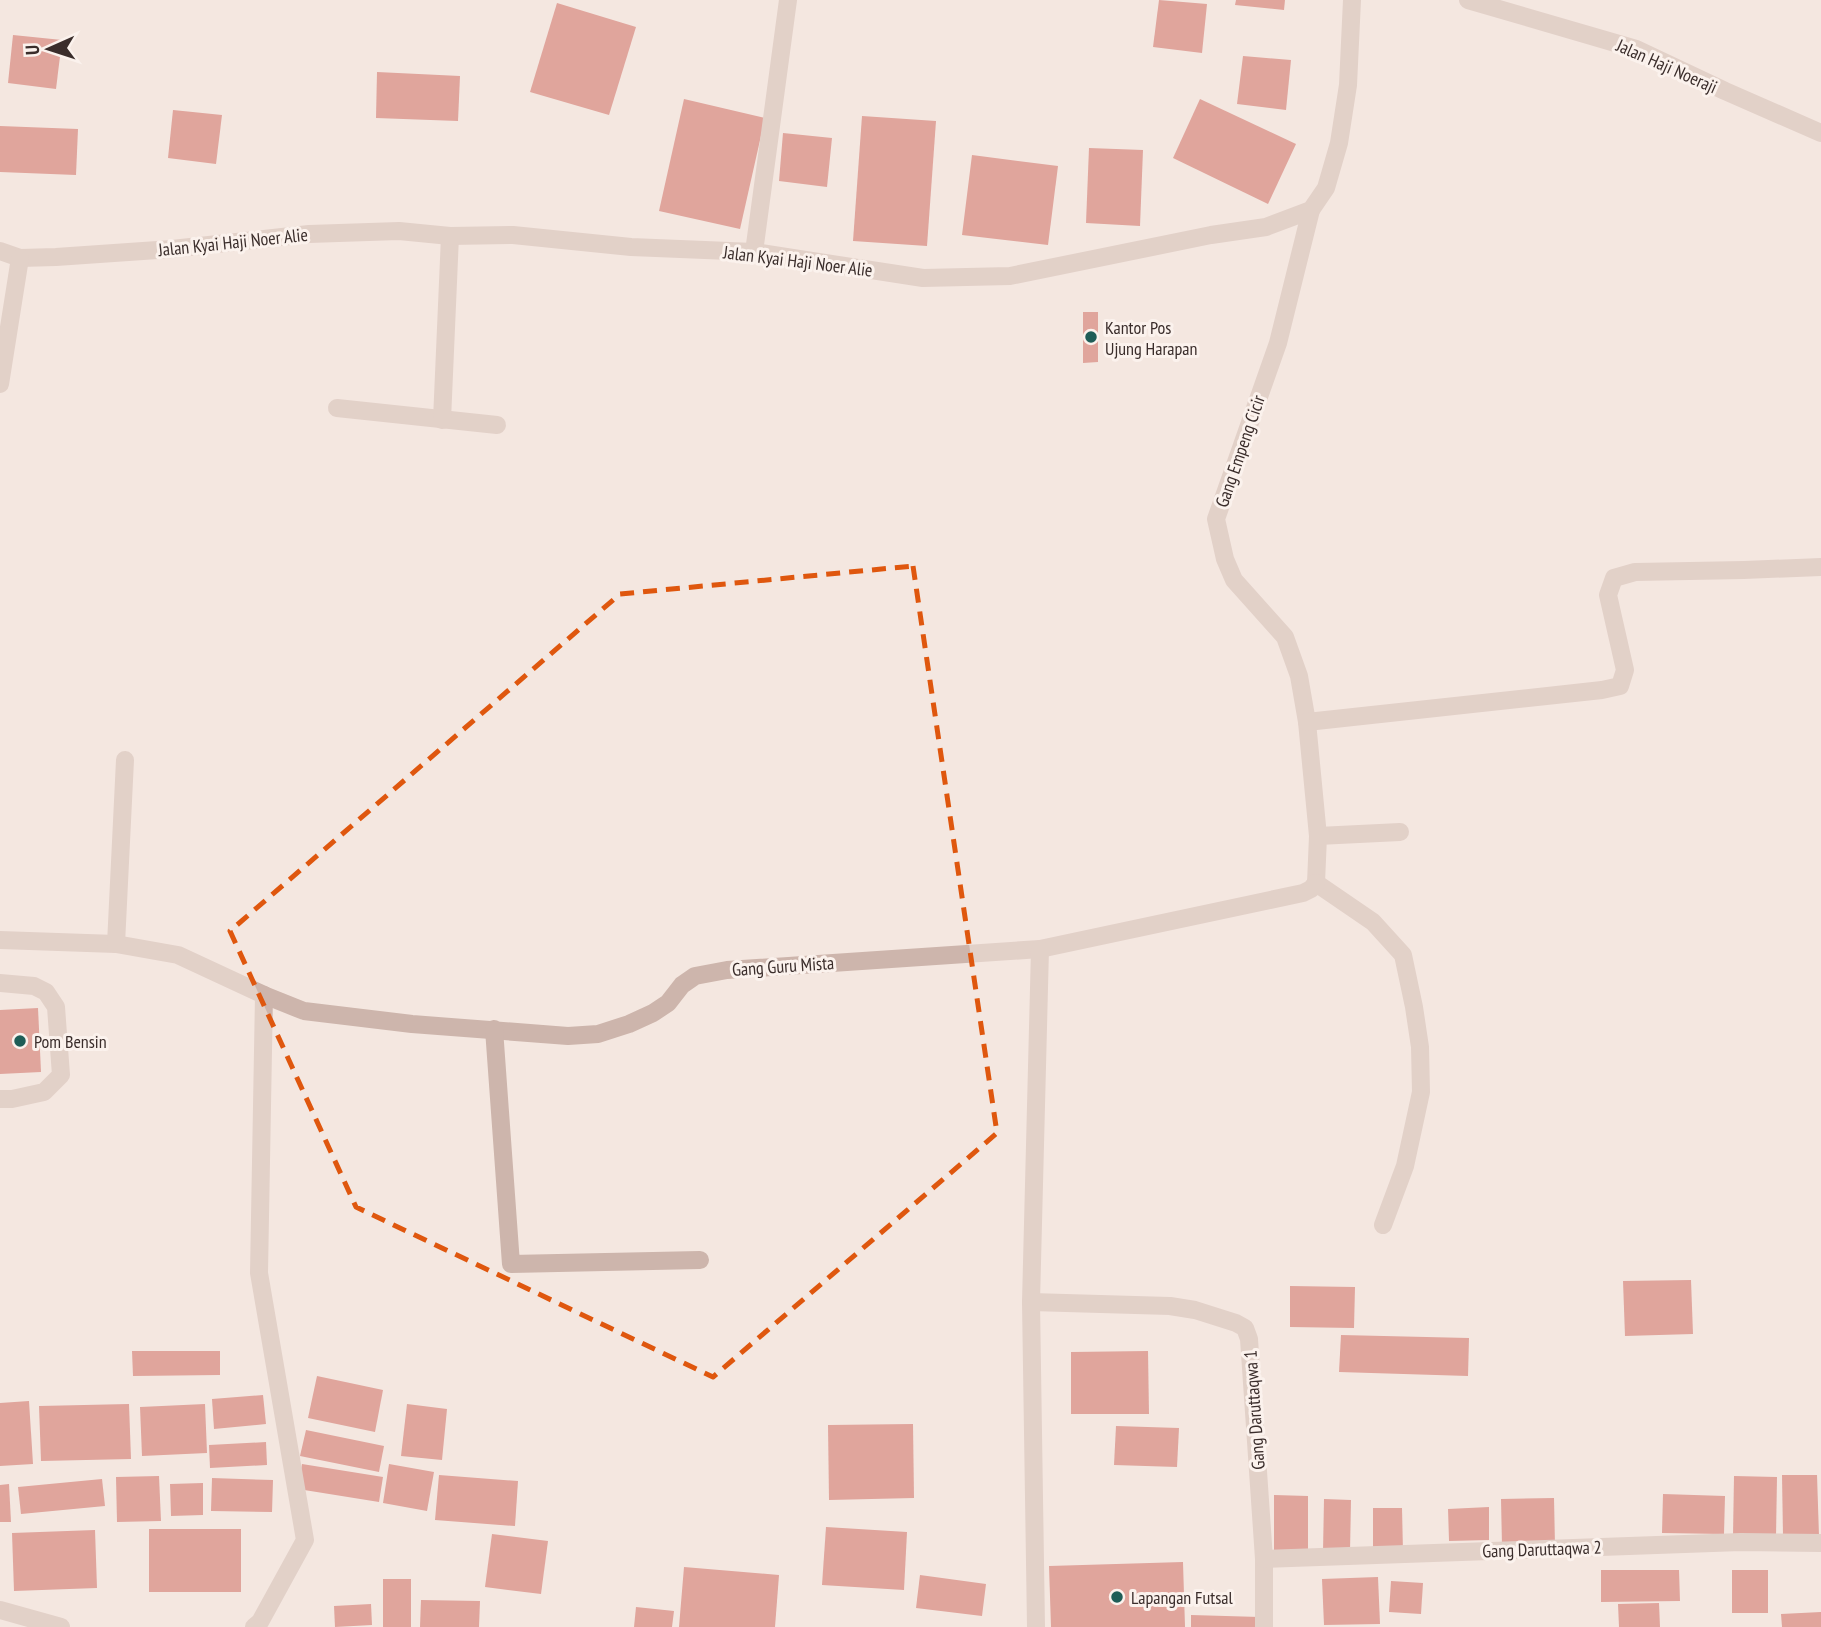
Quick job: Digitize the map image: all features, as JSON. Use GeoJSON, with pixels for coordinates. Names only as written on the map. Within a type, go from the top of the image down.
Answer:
{"type":"FeatureCollection","features":[{"type":"Feature","properties":{"kind":"street"},"geometry":{"type":"LineString","coordinates":[[754,252],[788,0]]}},
{"type":"Feature","properties":{"kind":"street"},"geometry":{"type":"LineString","coordinates":[[1311,210],[1326,188],[1339,143],[1348,85],[1352,0]]}},
{"type":"Feature","properties":{"kind":"street","name":"Jalan Haji Noeraji"},"geometry":{"type":"LineString","coordinates":[[1468,0],[1636,48],[1725,92],[1821,133]]}},
{"type":"Feature","properties":{"kind":"street","name":"Jalan Kyai Haji Noer Alie"},"geometry":{"type":"LineString","coordinates":[[20,258],[172,249],[309,234],[399,232],[450,236],[513,235],[631,247],[754,252],[923,278],[1010,275],[1211,235],[1266,227],[1311,210]]}},
{"type":"Feature","properties":{"kind":"street","name":"Gang Empeng Cicir"},"geometry":{"type":"LineString","coordinates":[[1311,210],[1278,343],[1216,519],[1224,559],[1234,580],[1286,637],[1299,676],[1307,722],[1318,836],[1316,883]]}},
{"type":"Feature","properties":{"kind":"street"},"geometry":{"type":"LineString","coordinates":[[442,420],[450,236]]}},
{"type":"Feature","properties":{"kind":"street"},"geometry":{"type":"LineString","coordinates":[[0,251],[20,258],[0,384]]}},
{"type":"Feature","properties":{"kind":"street"},"geometry":{"type":"LineString","coordinates":[[337,408],[497,425]]}},
{"type":"Feature","properties":{"kind":"street"},"geometry":{"type":"LineString","coordinates":[[1307,722],[1620,686],[1625,670],[1608,595],[1614,578],[1635,572],[1821,567]]}},
{"type":"Feature","properties":{"kind":"street"},"geometry":{"type":"LineString","coordinates":[[116,944],[125,760]]}},
{"type":"Feature","properties":{"kind":"street"},"geometry":{"type":"LineString","coordinates":[[1318,836],[1400,832]]}},
{"type":"Feature","properties":{"kind":"street"},"geometry":{"type":"LineString","coordinates":[[1316,883],[1373,922],[1403,955],[1414,1007],[1420,1047],[1420,1092],[1405,1166],[1383,1225]]}},
{"type":"Feature","properties":{"kind":"street","name":"Gang Guru Mista"},"geometry":{"type":"LineString","coordinates":[[0,940],[116,944],[178,955],[304,1011],[412,1024],[568,1036],[598,1034],[653,1013],[668,1003],[682,985],[695,976],[727,970],[1040,949],[1303,893],[1316,883]]}},
{"type":"Feature","properties":{"kind":"street"},"geometry":{"type":"LineString","coordinates":[[1036,1627],[1031,1302],[1040,949]]}},
{"type":"Feature","properties":{"kind":"street"},"geometry":{"type":"LineString","coordinates":[[0,983],[34,986],[46,992],[56,1007],[61,1074],[44,1091],[12,1099],[0,1099]]}},
{"type":"Feature","properties":{"kind":"street"},"geometry":{"type":"LineString","coordinates":[[254,1627],[260,1622],[306,1540],[259,1273],[264,995]]}},
{"type":"Feature","properties":{"kind":"street"},"geometry":{"type":"LineString","coordinates":[[494,1029],[511,1264],[700,1260]]}},
{"type":"Feature","properties":{"kind":"street","name":"Gang Daruttaqwa 1"},"geometry":{"type":"LineString","coordinates":[[1031,1302],[1170,1306],[1195,1310],[1245,1328],[1249,1339],[1264,1559],[1264,1627]]}},
{"type":"Feature","properties":{"kind":"street","name":"Gang Daruttaqwa 2"},"geometry":{"type":"LineString","coordinates":[[1264,1559],[1741,1542],[1821,1543]]}},
{"type":"Feature","properties":{"kind":"street"},"geometry":{"type":"LineString","coordinates":[[0,1610],[61,1627]]}},
{"type":"Feature","properties":{"kind":"highlighted area"},"geometry":{"type":"Polygon","coordinates":[[[913,566],[997,1133],[713,1377],[356,1207],[230,931],[620,594],[913,566]]]}},
{"type":"Feature","properties":{"kind":"building"},"geometry":{"type":"Polygon","coordinates":[[[1159,0],[1207,4],[1202,53],[1153,47],[1159,0]]]}},
{"type":"Feature","properties":{"kind":"building"},"geometry":{"type":"Polygon","coordinates":[[[1236,0],[1285,0],[1284,10],[1235,5],[1236,0]]]}},
{"type":"Feature","properties":{"kind":"building"},"geometry":{"type":"Polygon","coordinates":[[[557,3],[636,27],[609,115],[530,92],[557,3]]]}},
{"type":"Feature","properties":{"kind":"building"},"geometry":{"type":"Polygon","coordinates":[[[13,35],[62,40],[56,89],[8,83],[13,35]]]}},
{"type":"Feature","properties":{"kind":"building"},"geometry":{"type":"Polygon","coordinates":[[[1243,56],[1291,60],[1286,110],[1237,104],[1243,56]]]}},
{"type":"Feature","properties":{"kind":"building"},"geometry":{"type":"Polygon","coordinates":[[[377,72],[460,76],[458,121],[376,118],[377,72]]]}},
{"type":"Feature","properties":{"kind":"building"},"geometry":{"type":"Polygon","coordinates":[[[684,99],[765,118],[740,229],[659,211],[684,99]]]}},
{"type":"Feature","properties":{"kind":"building"},"geometry":{"type":"Polygon","coordinates":[[[1200,99],[1296,144],[1268,204],[1173,158],[1200,99]]]}},
{"type":"Feature","properties":{"kind":"building"},"geometry":{"type":"Polygon","coordinates":[[[173,110],[222,115],[216,164],[168,158],[173,110]]]}},
{"type":"Feature","properties":{"kind":"building"},"geometry":{"type":"Polygon","coordinates":[[[862,116],[936,121],[927,246],[853,241],[862,116]]]}},
{"type":"Feature","properties":{"kind":"building"},"geometry":{"type":"Polygon","coordinates":[[[0,126],[78,129],[76,175],[0,172],[0,126]]]}},
{"type":"Feature","properties":{"kind":"building"},"geometry":{"type":"Polygon","coordinates":[[[783,133],[832,138],[827,187],[779,181],[783,133]]]}},
{"type":"Feature","properties":{"kind":"building"},"geometry":{"type":"Polygon","coordinates":[[[1089,148],[1143,150],[1140,226],[1086,223],[1089,148]]]}},
{"type":"Feature","properties":{"kind":"building"},"geometry":{"type":"Polygon","coordinates":[[[972,155],[1058,166],[1048,245],[962,235],[972,155]]]}},
{"type":"Feature","properties":{"kind":"building","name":"Kantor Pos Ujung Harapan"},"geometry":{"type":"Polygon","coordinates":[[[1083,312],[1098,312],[1098,362],[1083,363],[1083,312]]]}},
{"type":"Feature","properties":{"kind":"building","name":"Pom Bensin"},"geometry":{"type":"Polygon","coordinates":[[[38,1008],[41,1072],[0,1074],[0,1010],[38,1008]]]}},
{"type":"Feature","properties":{"kind":"building"},"geometry":{"type":"Polygon","coordinates":[[[1691,1280],[1693,1334],[1625,1336],[1623,1281],[1691,1280]]]}},
{"type":"Feature","properties":{"kind":"building"},"geometry":{"type":"Polygon","coordinates":[[[1290,1286],[1355,1287],[1354,1328],[1290,1327],[1290,1286]]]}},
{"type":"Feature","properties":{"kind":"building"},"geometry":{"type":"Polygon","coordinates":[[[1341,1335],[1469,1338],[1468,1376],[1339,1372],[1341,1335]]]}},
{"type":"Feature","properties":{"kind":"building"},"geometry":{"type":"Polygon","coordinates":[[[132,1351],[220,1351],[220,1375],[133,1376],[132,1351]]]}},
{"type":"Feature","properties":{"kind":"building"},"geometry":{"type":"Polygon","coordinates":[[[1148,1351],[1149,1414],[1071,1414],[1071,1352],[1148,1351]]]}},
{"type":"Feature","properties":{"kind":"building"},"geometry":{"type":"Polygon","coordinates":[[[317,1376],[383,1390],[375,1432],[308,1418],[317,1376]]]}},
{"type":"Feature","properties":{"kind":"building"},"geometry":{"type":"Polygon","coordinates":[[[263,1395],[266,1424],[214,1429],[212,1399],[263,1395]]]}},
{"type":"Feature","properties":{"kind":"building"},"geometry":{"type":"Polygon","coordinates":[[[29,1401],[33,1464],[0,1466],[0,1403],[29,1401]]]}},
{"type":"Feature","properties":{"kind":"building"},"geometry":{"type":"Polygon","coordinates":[[[129,1404],[131,1459],[41,1461],[39,1406],[129,1404]]]}},
{"type":"Feature","properties":{"kind":"building"},"geometry":{"type":"Polygon","coordinates":[[[205,1404],[207,1453],[142,1456],[140,1407],[205,1404]]]}},
{"type":"Feature","properties":{"kind":"building"},"geometry":{"type":"Polygon","coordinates":[[[407,1404],[447,1409],[442,1460],[401,1456],[407,1404]]]}},
{"type":"Feature","properties":{"kind":"building"},"geometry":{"type":"Polygon","coordinates":[[[913,1424],[914,1498],[829,1500],[828,1425],[913,1424]]]}},
{"type":"Feature","properties":{"kind":"building"},"geometry":{"type":"Polygon","coordinates":[[[1116,1426],[1179,1428],[1177,1467],[1114,1465],[1116,1426]]]}},
{"type":"Feature","properties":{"kind":"building"},"geometry":{"type":"Polygon","coordinates":[[[306,1430],[384,1446],[379,1472],[300,1456],[306,1430]]]}},
{"type":"Feature","properties":{"kind":"building"},"geometry":{"type":"Polygon","coordinates":[[[266,1442],[267,1465],[210,1468],[209,1445],[266,1442]]]}},
{"type":"Feature","properties":{"kind":"building"},"geometry":{"type":"Polygon","coordinates":[[[302,1464],[383,1477],[379,1502],[298,1489],[302,1464]]]}},
{"type":"Feature","properties":{"kind":"building"},"geometry":{"type":"Polygon","coordinates":[[[389,1464],[434,1472],[427,1511],[383,1503],[389,1464]]]}},
{"type":"Feature","properties":{"kind":"building"},"geometry":{"type":"Polygon","coordinates":[[[439,1475],[518,1481],[515,1526],[435,1520],[439,1475]]]}},
{"type":"Feature","properties":{"kind":"building"},"geometry":{"type":"Polygon","coordinates":[[[1782,1475],[1817,1475],[1819,1536],[1783,1536],[1782,1475]]]}},
{"type":"Feature","properties":{"kind":"building"},"geometry":{"type":"Polygon","coordinates":[[[159,1476],[161,1521],[117,1522],[116,1477],[159,1476]]]}},
{"type":"Feature","properties":{"kind":"building"},"geometry":{"type":"Polygon","coordinates":[[[1734,1476],[1777,1477],[1776,1537],[1733,1536],[1734,1476]]]}},
{"type":"Feature","properties":{"kind":"building"},"geometry":{"type":"Polygon","coordinates":[[[212,1478],[273,1480],[272,1512],[211,1511],[212,1478]]]}},
{"type":"Feature","properties":{"kind":"building"},"geometry":{"type":"Polygon","coordinates":[[[102,1479],[105,1506],[21,1514],[18,1487],[102,1479]]]}},
{"type":"Feature","properties":{"kind":"building"},"geometry":{"type":"Polygon","coordinates":[[[203,1483],[203,1515],[171,1516],[170,1484],[203,1483]]]}},
{"type":"Feature","properties":{"kind":"building"},"geometry":{"type":"Polygon","coordinates":[[[9,1484],[11,1522],[0,1522],[0,1485],[9,1484]]]}},
{"type":"Feature","properties":{"kind":"building"},"geometry":{"type":"Polygon","coordinates":[[[1663,1494],[1725,1496],[1724,1534],[1662,1533],[1663,1494]]]}},
{"type":"Feature","properties":{"kind":"building"},"geometry":{"type":"Polygon","coordinates":[[[1274,1495],[1308,1496],[1308,1552],[1274,1552],[1274,1495]]]}},
{"type":"Feature","properties":{"kind":"building"},"geometry":{"type":"Polygon","coordinates":[[[1554,1498],[1555,1545],[1502,1546],[1501,1499],[1554,1498]]]}},
{"type":"Feature","properties":{"kind":"building"},"geometry":{"type":"Polygon","coordinates":[[[1324,1499],[1351,1500],[1350,1552],[1323,1552],[1324,1499]]]}},
{"type":"Feature","properties":{"kind":"building"},"geometry":{"type":"Polygon","coordinates":[[[1489,1507],[1489,1540],[1449,1541],[1448,1509],[1489,1507]]]}},
{"type":"Feature","properties":{"kind":"building"},"geometry":{"type":"Polygon","coordinates":[[[1373,1508],[1402,1508],[1403,1552],[1373,1552],[1373,1508]]]}},
{"type":"Feature","properties":{"kind":"building"},"geometry":{"type":"Polygon","coordinates":[[[826,1527],[907,1532],[904,1590],[822,1585],[826,1527]]]}},
{"type":"Feature","properties":{"kind":"building"},"geometry":{"type":"Polygon","coordinates":[[[149,1529],[241,1529],[241,1592],[149,1592],[149,1529]]]}},
{"type":"Feature","properties":{"kind":"building"},"geometry":{"type":"Polygon","coordinates":[[[95,1530],[97,1588],[14,1591],[12,1533],[95,1530]]]}},
{"type":"Feature","properties":{"kind":"building"},"geometry":{"type":"Polygon","coordinates":[[[492,1534],[548,1541],[541,1594],[485,1587],[492,1534]]]}},
{"type":"Feature","properties":{"kind":"building","name":"Lapangan Futsal"},"geometry":{"type":"Polygon","coordinates":[[[1183,1562],[1185,1627],[1051,1627],[1049,1566],[1183,1562]]]}},
{"type":"Feature","properties":{"kind":"building"},"geometry":{"type":"Polygon","coordinates":[[[684,1567],[779,1575],[775,1627],[679,1627],[684,1567]]]}},
{"type":"Feature","properties":{"kind":"building"},"geometry":{"type":"Polygon","coordinates":[[[1601,1570],[1679,1570],[1680,1601],[1601,1602],[1601,1570]]]}},
{"type":"Feature","properties":{"kind":"building"},"geometry":{"type":"Polygon","coordinates":[[[1732,1570],[1768,1570],[1768,1613],[1732,1613],[1732,1570]]]}},
{"type":"Feature","properties":{"kind":"building"},"geometry":{"type":"Polygon","coordinates":[[[920,1575],[986,1584],[982,1616],[916,1608],[920,1575]]]}},
{"type":"Feature","properties":{"kind":"building"},"geometry":{"type":"Polygon","coordinates":[[[1378,1577],[1380,1624],[1324,1625],[1322,1579],[1378,1577]]]}},
{"type":"Feature","properties":{"kind":"building"},"geometry":{"type":"Polygon","coordinates":[[[383,1579],[411,1579],[411,1627],[383,1627],[383,1579]]]}},
{"type":"Feature","properties":{"kind":"building"},"geometry":{"type":"Polygon","coordinates":[[[1391,1581],[1423,1583],[1421,1614],[1389,1612],[1391,1581]]]}},
{"type":"Feature","properties":{"kind":"building"},"geometry":{"type":"Polygon","coordinates":[[[421,1600],[480,1601],[479,1627],[420,1627],[421,1600]]]}},
{"type":"Feature","properties":{"kind":"building"},"geometry":{"type":"Polygon","coordinates":[[[1659,1603],[1660,1627],[1619,1627],[1618,1604],[1659,1603]]]}},
{"type":"Feature","properties":{"kind":"building"},"geometry":{"type":"Polygon","coordinates":[[[371,1604],[372,1625],[335,1627],[334,1606],[371,1604]]]}},
{"type":"Feature","properties":{"kind":"building"},"geometry":{"type":"Polygon","coordinates":[[[636,1607],[674,1611],[672,1627],[634,1627],[636,1607]]]}},
{"type":"Feature","properties":{"kind":"building"},"geometry":{"type":"Polygon","coordinates":[[[1821,1612],[1821,1627],[1782,1627],[1781,1614],[1821,1612]]]}},
{"type":"Feature","properties":{"kind":"building"},"geometry":{"type":"Polygon","coordinates":[[[1191,1615],[1260,1617],[1260,1627],[1191,1627],[1191,1615]]]}},
{"type":"Feature","properties":{"kind":"place","name":"Kantor Pos Ujung Harapan"},"geometry":{"type":"Point","coordinates":[1091,337]}},
{"type":"Feature","properties":{"kind":"place","name":"Pom Bensin"},"geometry":{"type":"Point","coordinates":[20,1041]}},
{"type":"Feature","properties":{"kind":"place","name":"Lapangan Futsal"},"geometry":{"type":"Point","coordinates":[1117,1597]}}]}
